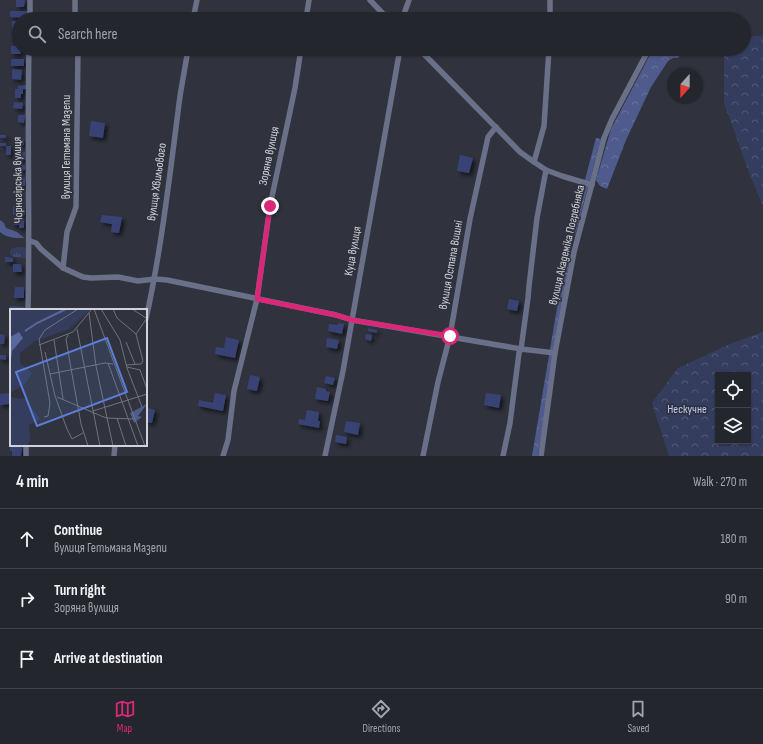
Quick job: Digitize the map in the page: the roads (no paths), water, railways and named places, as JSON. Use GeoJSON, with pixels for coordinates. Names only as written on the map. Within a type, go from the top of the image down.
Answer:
{"type":"FeatureCollection","features":[{"type":"Feature","properties":{"kind":"street"},"geometry":{"type":"LineString","coordinates":[[30,0],[30,12]]}},
{"type":"Feature","properties":{"kind":"street"},"geometry":{"type":"LineString","coordinates":[[75,0],[75,12]]}},
{"type":"Feature","properties":{"kind":"street"},"geometry":{"type":"LineString","coordinates":[[194,12],[197,0]]}},
{"type":"Feature","properties":{"kind":"street"},"geometry":{"type":"LineString","coordinates":[[307,12],[309,0]]}},
{"type":"Feature","properties":{"kind":"street"},"geometry":{"type":"LineString","coordinates":[[370,0],[381,12]]}},
{"type":"Feature","properties":{"kind":"street"},"geometry":{"type":"LineString","coordinates":[[406,12],[409,0]]}},
{"type":"Feature","properties":{"kind":"street"},"geometry":{"type":"LineString","coordinates":[[550,0],[550,12]]}},
{"type":"Feature","properties":{"kind":"street","name":"Чорногірська вулиця"},"geometry":{"type":"LineString","coordinates":[[28,309],[30,241],[29,56]]}},
{"type":"Feature","properties":{"kind":"street","name":"вулиця Гетьмана Мазепи"},"geometry":{"type":"LineString","coordinates":[[63,268],[67,232],[76,207],[78,56]]}},
{"type":"Feature","properties":{"kind":"street","name":"вулиця Хвильового"},"geometry":{"type":"LineString","coordinates":[[147,314],[155,279],[187,56]]}},
{"type":"Feature","properties":{"kind":"street","name":"Зоряна вулиця"},"geometry":{"type":"LineString","coordinates":[[223,456],[228,440],[234,391],[257,299],[270,206],[295,88],[300,56]]}},
{"type":"Feature","properties":{"kind":"street","name":"Куца вулиця"},"geometry":{"type":"LineString","coordinates":[[325,456],[343,371],[399,56]]}},
{"type":"Feature","properties":{"kind":"street"},"geometry":{"type":"LineString","coordinates":[[425,56],[520,152],[546,170],[592,185]]}},
{"type":"Feature","properties":{"kind":"street"},"geometry":{"type":"LineString","coordinates":[[534,162],[544,126],[549,56]]}},
{"type":"Feature","properties":{"kind":"street","name":"вулиця Академіка Погребняка"},"geometry":{"type":"LineString","coordinates":[[541,456],[555,353],[574,252],[608,128],[645,56]]}},
{"type":"Feature","properties":{"kind":"street","name":"вулиця Остапа Вишні"},"geometry":{"type":"LineString","coordinates":[[423,456],[438,382],[450,336],[470,219],[488,137],[496,127]]}},
{"type":"Feature","properties":{"kind":"street"},"geometry":{"type":"LineString","coordinates":[[504,456],[519,353],[521,349],[536,224],[546,170]]}},
{"type":"Feature","properties":{"kind":"street"},"geometry":{"type":"LineString","coordinates":[[30,241],[36,243],[63,268],[83,277],[118,277],[144,281],[155,279],[167,280],[336,315],[352,320],[521,349],[555,353]]}},
{"type":"Feature","properties":{"kind":"street"},"geometry":{"type":"LineString","coordinates":[[114,456],[115,446]]}},
{"type":"Feature","properties":{"kind":"park label","name":"Нескучне"},"geometry":{"type":"Point","coordinates":[687,409]}}]}
